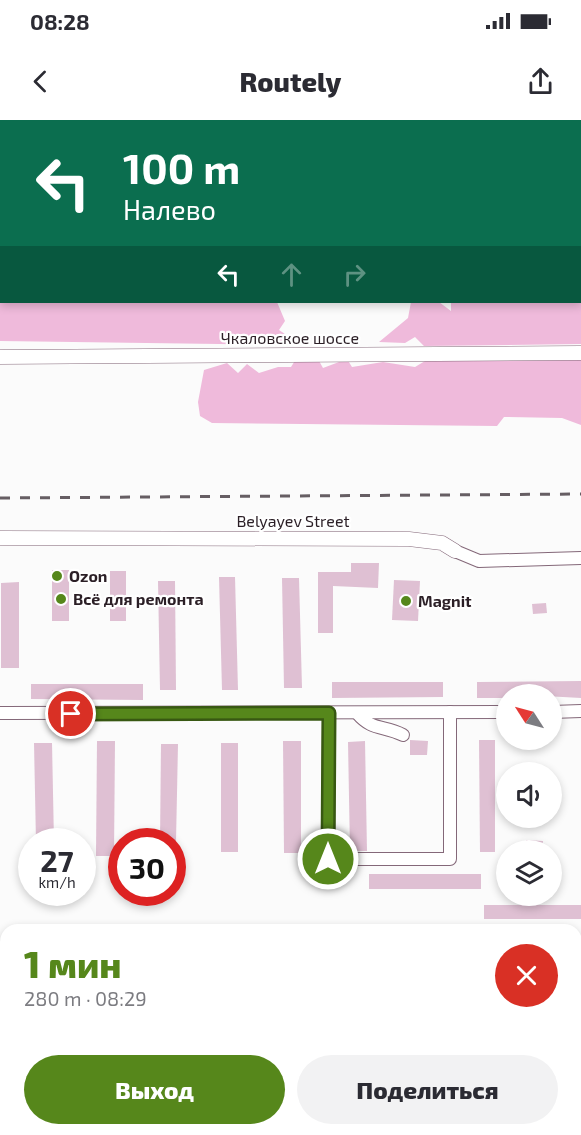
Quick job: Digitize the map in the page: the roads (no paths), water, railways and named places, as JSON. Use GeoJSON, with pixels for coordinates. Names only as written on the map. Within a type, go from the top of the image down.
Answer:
{"type":"FeatureCollection","features":[{"type":"Feature","properties":{"kind":"street","name":"Чкаловское шоссе"},"geometry":{"type":"LineString","coordinates":[[0,357],[581,353]]}},
{"type":"Feature","properties":{"kind":"street","name":"Belyayev Street"},"geometry":{"type":"LineString","coordinates":[[0,538],[409,539],[442,543],[479,561],[581,558]]}},
{"type":"Feature","properties":{"kind":"street"},"geometry":{"type":"LineString","coordinates":[[562,711],[581,711]]}},
{"type":"Feature","properties":{"kind":"street"},"geometry":{"type":"LineString","coordinates":[[329,713],[328,859],[450,859],[450,712]]}},
{"type":"Feature","properties":{"kind":"street"},"geometry":{"type":"LineString","coordinates":[[0,713],[496,712]]}},
{"type":"Feature","properties":{"kind":"street"},"geometry":{"type":"LineString","coordinates":[[357,713],[367,724],[393,730],[403,735]]}},
{"type":"Feature","properties":{"kind":"railway"},"geometry":{"type":"LineString","coordinates":[[0,498],[581,494]]}},
{"type":"Feature","properties":{"kind":"place","name":"Ozon"},"geometry":{"type":"Point","coordinates":[57,576]}},
{"type":"Feature","properties":{"kind":"place","name":"Всё для ремонта"},"geometry":{"type":"Point","coordinates":[61,599]}},
{"type":"Feature","properties":{"kind":"place","name":"Magnit"},"geometry":{"type":"Point","coordinates":[406,601]}}]}
